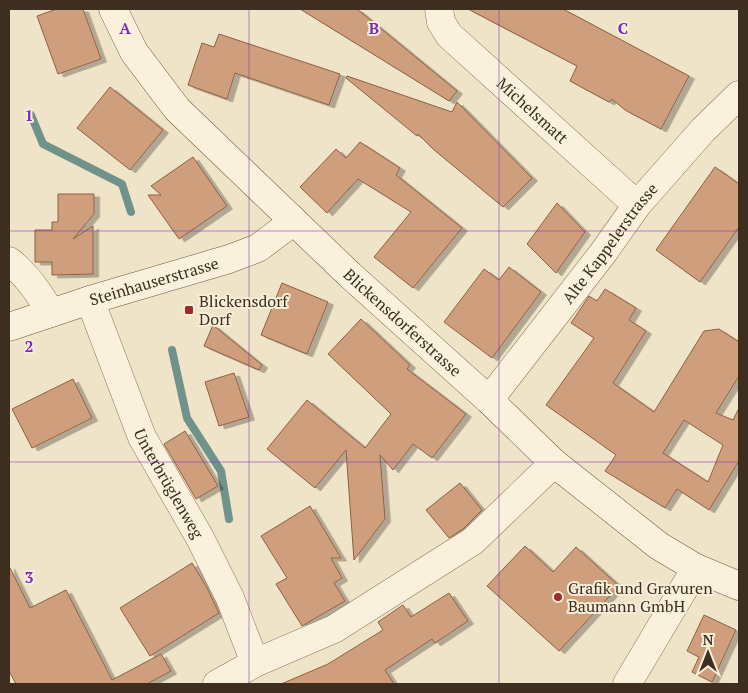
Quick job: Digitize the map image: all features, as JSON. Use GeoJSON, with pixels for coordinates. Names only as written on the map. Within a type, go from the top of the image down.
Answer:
{"type":"FeatureCollection","features":[{"type":"Feature","properties":{"kind":"street","name":"Blickensdorferstrasse"},"geometry":{"type":"LineString","coordinates":[[113,9],[134,52],[177,109],[292,220],[554,462],[658,546],[696,568],[739,586]]}},
{"type":"Feature","properties":{"kind":"street","name":"Michelsmatt"},"geometry":{"type":"LineString","coordinates":[[438,9],[441,22],[449,35],[637,206]]}},
{"type":"Feature","properties":{"kind":"street","name":"Alte Kappelerstrasse"},"geometry":{"type":"LineString","coordinates":[[489,400],[637,206],[703,130],[739,95]]}},
{"type":"Feature","properties":{"kind":"street","name":"Steinhauserstrasse"},"geometry":{"type":"LineString","coordinates":[[9,327],[90,300],[229,259],[258,248],[292,220]]}},
{"type":"Feature","properties":{"kind":"street"},"geometry":{"type":"LineString","coordinates":[[9,261],[36,287],[51,313]]}},
{"type":"Feature","properties":{"kind":"street","name":"Unterbrüglenweg"},"geometry":{"type":"LineString","coordinates":[[90,300],[142,437],[200,538],[230,598],[255,663]]}},
{"type":"Feature","properties":{"kind":"street"},"geometry":{"type":"LineString","coordinates":[[217,684],[255,663],[334,629],[473,541],[554,462]]}},
{"type":"Feature","properties":{"kind":"street"},"geometry":{"type":"LineString","coordinates":[[626,684],[696,568]]}},
{"type":"Feature","properties":{"kind":"building"},"geometry":{"type":"Polygon","coordinates":[[[57,9],[83,9],[101,59],[58,74],[37,16],[57,9]]]}},
{"type":"Feature","properties":{"kind":"building"},"geometry":{"type":"Polygon","coordinates":[[[300,9],[357,9],[457,91],[449,101],[300,9]]]}},
{"type":"Feature","properties":{"kind":"building"},"geometry":{"type":"Polygon","coordinates":[[[468,9],[563,9],[689,76],[661,129],[625,110],[612,99],[609,102],[570,81],[577,66],[468,9]]]}},
{"type":"Feature","properties":{"kind":"building"},"geometry":{"type":"Polygon","coordinates":[[[219,34],[340,74],[329,105],[235,73],[227,99],[188,85],[202,43],[214,47],[219,34]]]}},
{"type":"Feature","properties":{"kind":"building"},"geometry":{"type":"Polygon","coordinates":[[[347,76],[452,112],[457,102],[532,178],[503,207],[433,149],[418,134],[417,136],[346,78],[347,76]]]}},
{"type":"Feature","properties":{"kind":"building"},"geometry":{"type":"Polygon","coordinates":[[[110,87],[163,130],[130,170],[77,128],[110,87]]]}},
{"type":"Feature","properties":{"kind":"building"},"geometry":{"type":"Polygon","coordinates":[[[360,142],[400,168],[396,175],[462,228],[413,288],[374,257],[411,212],[358,179],[327,213],[300,187],[336,149],[346,158],[360,142]]]}},
{"type":"Feature","properties":{"kind":"building"},"geometry":{"type":"Polygon","coordinates":[[[193,157],[227,206],[179,239],[148,195],[161,195],[151,186],[193,157]]]}},
{"type":"Feature","properties":{"kind":"building"},"geometry":{"type":"Polygon","coordinates":[[[715,167],[739,184],[739,227],[700,282],[656,250],[715,167]]]}},
{"type":"Feature","properties":{"kind":"building"},"geometry":{"type":"Polygon","coordinates":[[[58,194],[94,194],[94,214],[73,239],[93,226],[93,274],[52,275],[52,262],[35,262],[35,230],[52,230],[52,222],[58,222],[58,194]]]}},
{"type":"Feature","properties":{"kind":"building"},"geometry":{"type":"Polygon","coordinates":[[[557,203],[585,232],[556,273],[527,244],[557,203]]]}},
{"type":"Feature","properties":{"kind":"building"},"geometry":{"type":"Polygon","coordinates":[[[509,267],[541,292],[492,358],[444,322],[484,269],[499,280],[509,267]]]}},
{"type":"Feature","properties":{"kind":"building"},"geometry":{"type":"Polygon","coordinates":[[[282,283],[328,302],[307,354],[261,335],[282,283]]]}},
{"type":"Feature","properties":{"kind":"building"},"geometry":{"type":"Polygon","coordinates":[[[605,289],[636,308],[629,320],[646,331],[613,383],[654,412],[704,331],[719,329],[739,342],[739,376],[716,413],[733,420],[739,408],[739,461],[709,510],[677,489],[665,508],[605,471],[616,455],[546,405],[594,338],[571,323],[589,296],[597,301],[605,289]],[[684,420],[663,453],[708,482],[723,445],[684,420]]]}},
{"type":"Feature","properties":{"kind":"building"},"geometry":{"type":"Polygon","coordinates":[[[361,319],[410,365],[407,369],[466,414],[432,458],[413,444],[393,470],[380,455],[385,519],[354,560],[346,450],[315,488],[267,449],[307,400],[365,448],[391,414],[328,354],[361,319]]]}},
{"type":"Feature","properties":{"kind":"building"},"geometry":{"type":"Polygon","coordinates":[[[213,325],[262,365],[259,370],[204,346],[213,325]]]}},
{"type":"Feature","properties":{"kind":"building"},"geometry":{"type":"Polygon","coordinates":[[[234,373],[249,417],[219,426],[205,382],[234,373]]]}},
{"type":"Feature","properties":{"kind":"building"},"geometry":{"type":"Polygon","coordinates":[[[73,379],[92,418],[32,448],[12,409],[73,379]]]}},
{"type":"Feature","properties":{"kind":"building"},"geometry":{"type":"Polygon","coordinates":[[[185,431],[218,486],[196,499],[164,444],[185,431]]]}},
{"type":"Feature","properties":{"kind":"building"},"geometry":{"type":"Polygon","coordinates":[[[460,483],[482,510],[463,529],[449,538],[426,510],[460,483]]]}},
{"type":"Feature","properties":{"kind":"building"},"geometry":{"type":"Polygon","coordinates":[[[310,506],[341,558],[331,558],[342,578],[334,583],[345,601],[302,626],[276,584],[287,578],[261,536],[310,506]]]}},
{"type":"Feature","properties":{"kind":"building"},"geometry":{"type":"Polygon","coordinates":[[[525,546],[553,572],[576,547],[619,586],[559,651],[487,586],[525,546]]]}},
{"type":"Feature","properties":{"kind":"building"},"geometry":{"type":"Polygon","coordinates":[[[192,563],[219,613],[150,656],[120,608],[192,563]]]}},
{"type":"Feature","properties":{"kind":"building"},"geometry":{"type":"Polygon","coordinates":[[[9,566],[30,608],[66,590],[112,680],[161,654],[171,671],[147,684],[16,684],[9,671],[9,566]]]}},
{"type":"Feature","properties":{"kind":"building"},"geometry":{"type":"Polygon","coordinates":[[[449,593],[468,621],[435,643],[432,639],[385,670],[394,684],[281,684],[328,664],[383,630],[378,622],[403,605],[411,617],[449,593]]]}},
{"type":"Feature","properties":{"kind":"building"},"geometry":{"type":"Polygon","coordinates":[[[704,615],[736,630],[712,682],[692,672],[699,657],[687,651],[704,615]]]}},
{"type":"Feature","properties":{"kind":"waterway"},"geometry":{"type":"LineString","coordinates":[[31,115],[43,144],[122,184],[131,212]]}},
{"type":"Feature","properties":{"kind":"waterway"},"geometry":{"type":"LineString","coordinates":[[172,350],[187,418],[221,471],[229,519]]}},
{"type":"Feature","properties":{"kind":"place","name":"Blickensdorf Dorf"},"geometry":{"type":"Point","coordinates":[189,310]}},
{"type":"Feature","properties":{"kind":"place","name":"Grafik und Gravuren Baumann GmbH"},"geometry":{"type":"Point","coordinates":[558,597]}}]}
